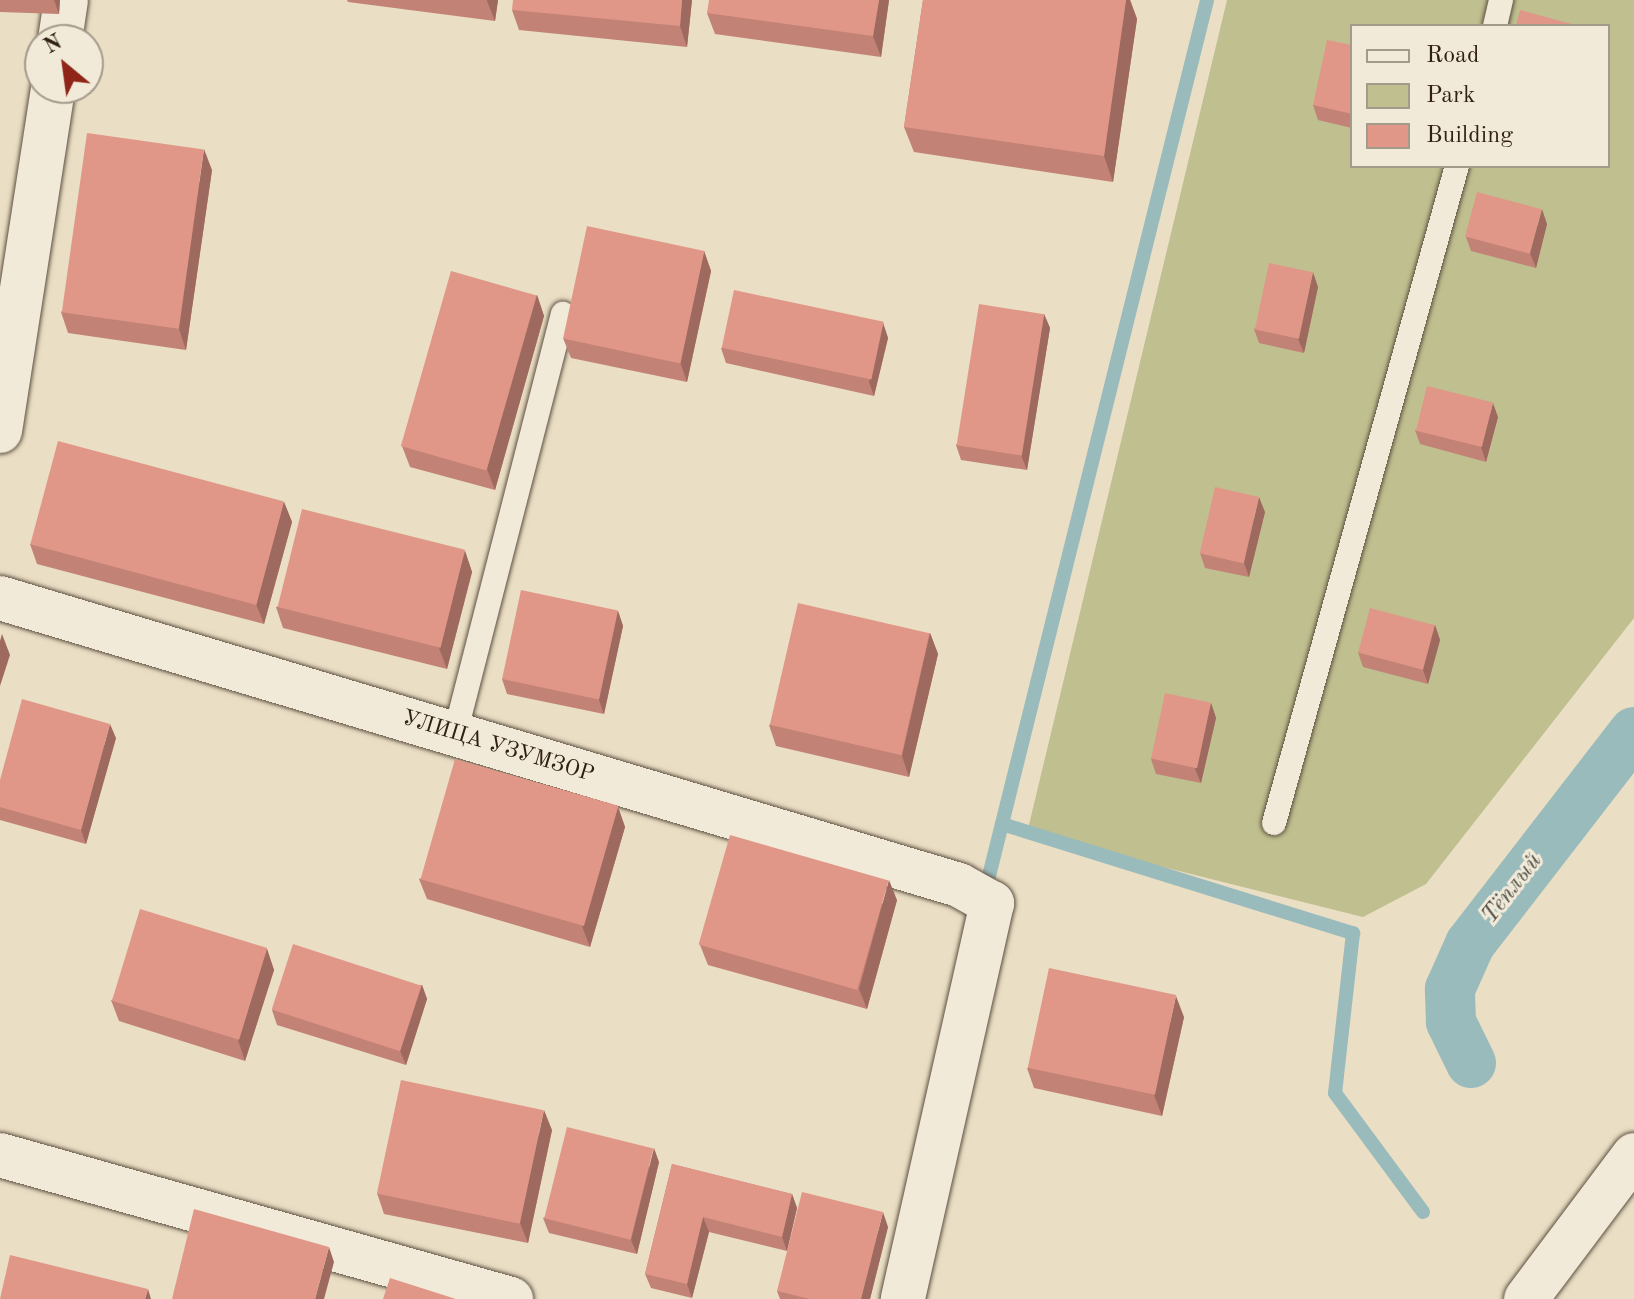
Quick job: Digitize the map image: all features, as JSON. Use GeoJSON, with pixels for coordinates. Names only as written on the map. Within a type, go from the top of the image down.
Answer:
{"type":"FeatureCollection","features":[{"type":"Feature","properties":{"kind":"street"},"geometry":{"type":"LineString","coordinates":[[62,24],[66,0]]}},
{"type":"Feature","properties":{"kind":"street"},"geometry":{"type":"LineString","coordinates":[[0,431],[51,104]]}},
{"type":"Feature","properties":{"kind":"street","name":"УЛИЦА УЗУМЗОР"},"geometry":{"type":"LineString","coordinates":[[0,598],[976,894],[903,1299]]}},
{"type":"Feature","properties":{"kind":"street"},"geometry":{"type":"LineString","coordinates":[[0,1155],[511,1299]]}},
{"type":"Feature","properties":{"kind":"street"},"geometry":{"type":"LineString","coordinates":[[1526,1299],[1634,1155]]}},
{"type":"Feature","properties":{"kind":"lane"},"geometry":{"type":"LineString","coordinates":[[1495,24],[1501,0]]}},
{"type":"Feature","properties":{"kind":"lane"},"geometry":{"type":"LineString","coordinates":[[1274,823],[1456,168]]}},
{"type":"Feature","properties":{"kind":"lane"},"geometry":{"type":"LineString","coordinates":[[455,734],[563,314]]}},
{"type":"Feature","properties":{"kind":"green space"},"geometry":{"type":"Polygon","coordinates":[[[1227,0],[1634,0],[1634,618],[1426,884],[1363,917],[1027,833],[1227,0]]]}},
{"type":"Feature","properties":{"kind":"building"},"geometry":{"type":"Polygon","coordinates":[[[513,0],[682,0],[680,26],[512,10],[513,0]]]}},
{"type":"Feature","properties":{"kind":"building"},"geometry":{"type":"Polygon","coordinates":[[[709,0],[879,0],[873,36],[707,13],[709,0]]]}},
{"type":"Feature","properties":{"kind":"building"},"geometry":{"type":"Polygon","coordinates":[[[923,0],[1126,0],[1104,156],[904,127],[923,0]]]}},
{"type":"Feature","properties":{"kind":"building"},"geometry":{"type":"Polygon","coordinates":[[[1520,10],[1572,24],[1516,24],[1520,10]]]}},
{"type":"Feature","properties":{"kind":"building"},"geometry":{"type":"Polygon","coordinates":[[[1327,40],[1350,45],[1350,114],[1313,105],[1327,40]]]}},
{"type":"Feature","properties":{"kind":"building"},"geometry":{"type":"Polygon","coordinates":[[[87,133],[204,149],[179,329],[62,312],[87,133]]]}},
{"type":"Feature","properties":{"kind":"building"},"geometry":{"type":"Polygon","coordinates":[[[1477,192],[1542,209],[1530,254],[1465,236],[1477,192]]]}},
{"type":"Feature","properties":{"kind":"building"},"geometry":{"type":"Polygon","coordinates":[[[587,226],[704,251],[680,363],[563,338],[587,226]]]}},
{"type":"Feature","properties":{"kind":"building"},"geometry":{"type":"Polygon","coordinates":[[[1269,263],[1313,272],[1299,339],[1255,330],[1269,263]]]}},
{"type":"Feature","properties":{"kind":"building"},"geometry":{"type":"Polygon","coordinates":[[[451,271],[537,296],[486,470],[401,446],[451,271]]]}},
{"type":"Feature","properties":{"kind":"building"},"geometry":{"type":"Polygon","coordinates":[[[734,290],[884,322],[871,380],[722,348],[734,290]]]}},
{"type":"Feature","properties":{"kind":"building"},"geometry":{"type":"Polygon","coordinates":[[[979,304],[1044,314],[1022,456],[957,445],[979,304]]]}},
{"type":"Feature","properties":{"kind":"building"},"geometry":{"type":"Polygon","coordinates":[[[1427,386],[1493,402],[1482,447],[1416,431],[1427,386]]]}},
{"type":"Feature","properties":{"kind":"building"},"geometry":{"type":"Polygon","coordinates":[[[58,441],[284,502],[256,605],[30,544],[58,441]]]}},
{"type":"Feature","properties":{"kind":"building"},"geometry":{"type":"Polygon","coordinates":[[[1215,487],[1259,497],[1244,563],[1200,553],[1215,487]]]}},
{"type":"Feature","properties":{"kind":"building"},"geometry":{"type":"Polygon","coordinates":[[[302,509],[465,550],[441,648],[278,607],[302,509]]]}},
{"type":"Feature","properties":{"kind":"building"},"geometry":{"type":"Polygon","coordinates":[[[521,590],[618,611],[599,700],[502,679],[521,590]]]}},
{"type":"Feature","properties":{"kind":"building"},"geometry":{"type":"Polygon","coordinates":[[[798,603],[930,633],[901,755],[770,725],[798,603]]]}},
{"type":"Feature","properties":{"kind":"building"},"geometry":{"type":"Polygon","coordinates":[[[1370,608],[1435,625],[1423,670],[1358,652],[1370,608]]]}},
{"type":"Feature","properties":{"kind":"building"},"geometry":{"type":"Polygon","coordinates":[[[1165,693],[1211,703],[1197,768],[1151,759],[1165,693]]]}},
{"type":"Feature","properties":{"kind":"building"},"geometry":{"type":"Polygon","coordinates":[[[22,699],[110,724],[81,830],[0,807],[0,780],[22,699]]]}},
{"type":"Feature","properties":{"kind":"building"},"geometry":{"type":"Polygon","coordinates":[[[455,759],[618,806],[584,926],[421,879],[455,759]]]}},
{"type":"Feature","properties":{"kind":"building"},"geometry":{"type":"Polygon","coordinates":[[[730,835],[889,880],[857,990],[699,945],[730,835]]]}},
{"type":"Feature","properties":{"kind":"building"},"geometry":{"type":"Polygon","coordinates":[[[140,909],[267,948],[239,1040],[112,1001],[140,909]]]}},
{"type":"Feature","properties":{"kind":"building"},"geometry":{"type":"Polygon","coordinates":[[[293,944],[421,986],[400,1051],[272,1010],[293,944]]]}},
{"type":"Feature","properties":{"kind":"building"},"geometry":{"type":"Polygon","coordinates":[[[1049,968],[1176,995],[1155,1095],[1028,1068],[1049,968]]]}},
{"type":"Feature","properties":{"kind":"building"},"geometry":{"type":"Polygon","coordinates":[[[401,1080],[544,1110],[520,1224],[377,1193],[401,1080]]]}},
{"type":"Feature","properties":{"kind":"building"},"geometry":{"type":"Polygon","coordinates":[[[567,1127],[653,1149],[631,1240],[544,1218],[567,1127]]]}},
{"type":"Feature","properties":{"kind":"building"},"geometry":{"type":"Polygon","coordinates":[[[672,1164],[792,1194],[782,1237],[703,1217],[687,1284],[645,1274],[672,1164]]]}},
{"type":"Feature","properties":{"kind":"building"},"geometry":{"type":"Polygon","coordinates":[[[802,1192],[883,1212],[861,1299],[810,1299],[777,1291],[802,1192]]]}},
{"type":"Feature","properties":{"kind":"building"},"geometry":{"type":"Polygon","coordinates":[[[194,1209],[329,1247],[315,1299],[172,1299],[194,1209]]]}},
{"type":"Feature","properties":{"kind":"building"},"geometry":{"type":"Polygon","coordinates":[[[10,1255],[148,1289],[145,1299],[0,1299],[10,1255]]]}},
{"type":"Feature","properties":{"kind":"building"},"geometry":{"type":"Polygon","coordinates":[[[390,1278],[456,1299],[383,1299],[390,1278]]]}},
{"type":"Feature","properties":{"kind":"waterway"},"geometry":{"type":"LineString","coordinates":[[985,892],[1207,0]]}},
{"type":"Feature","properties":{"kind":"waterway","name":"Тёплый"},"geometry":{"type":"LineString","coordinates":[[1471,1063],[1451,1022],[1450,989],[1470,944],[1634,732]]}},
{"type":"Feature","properties":{"kind":"waterway"},"geometry":{"type":"LineString","coordinates":[[1002,824],[1353,933],[1335,1093],[1423,1212]]}}]}
